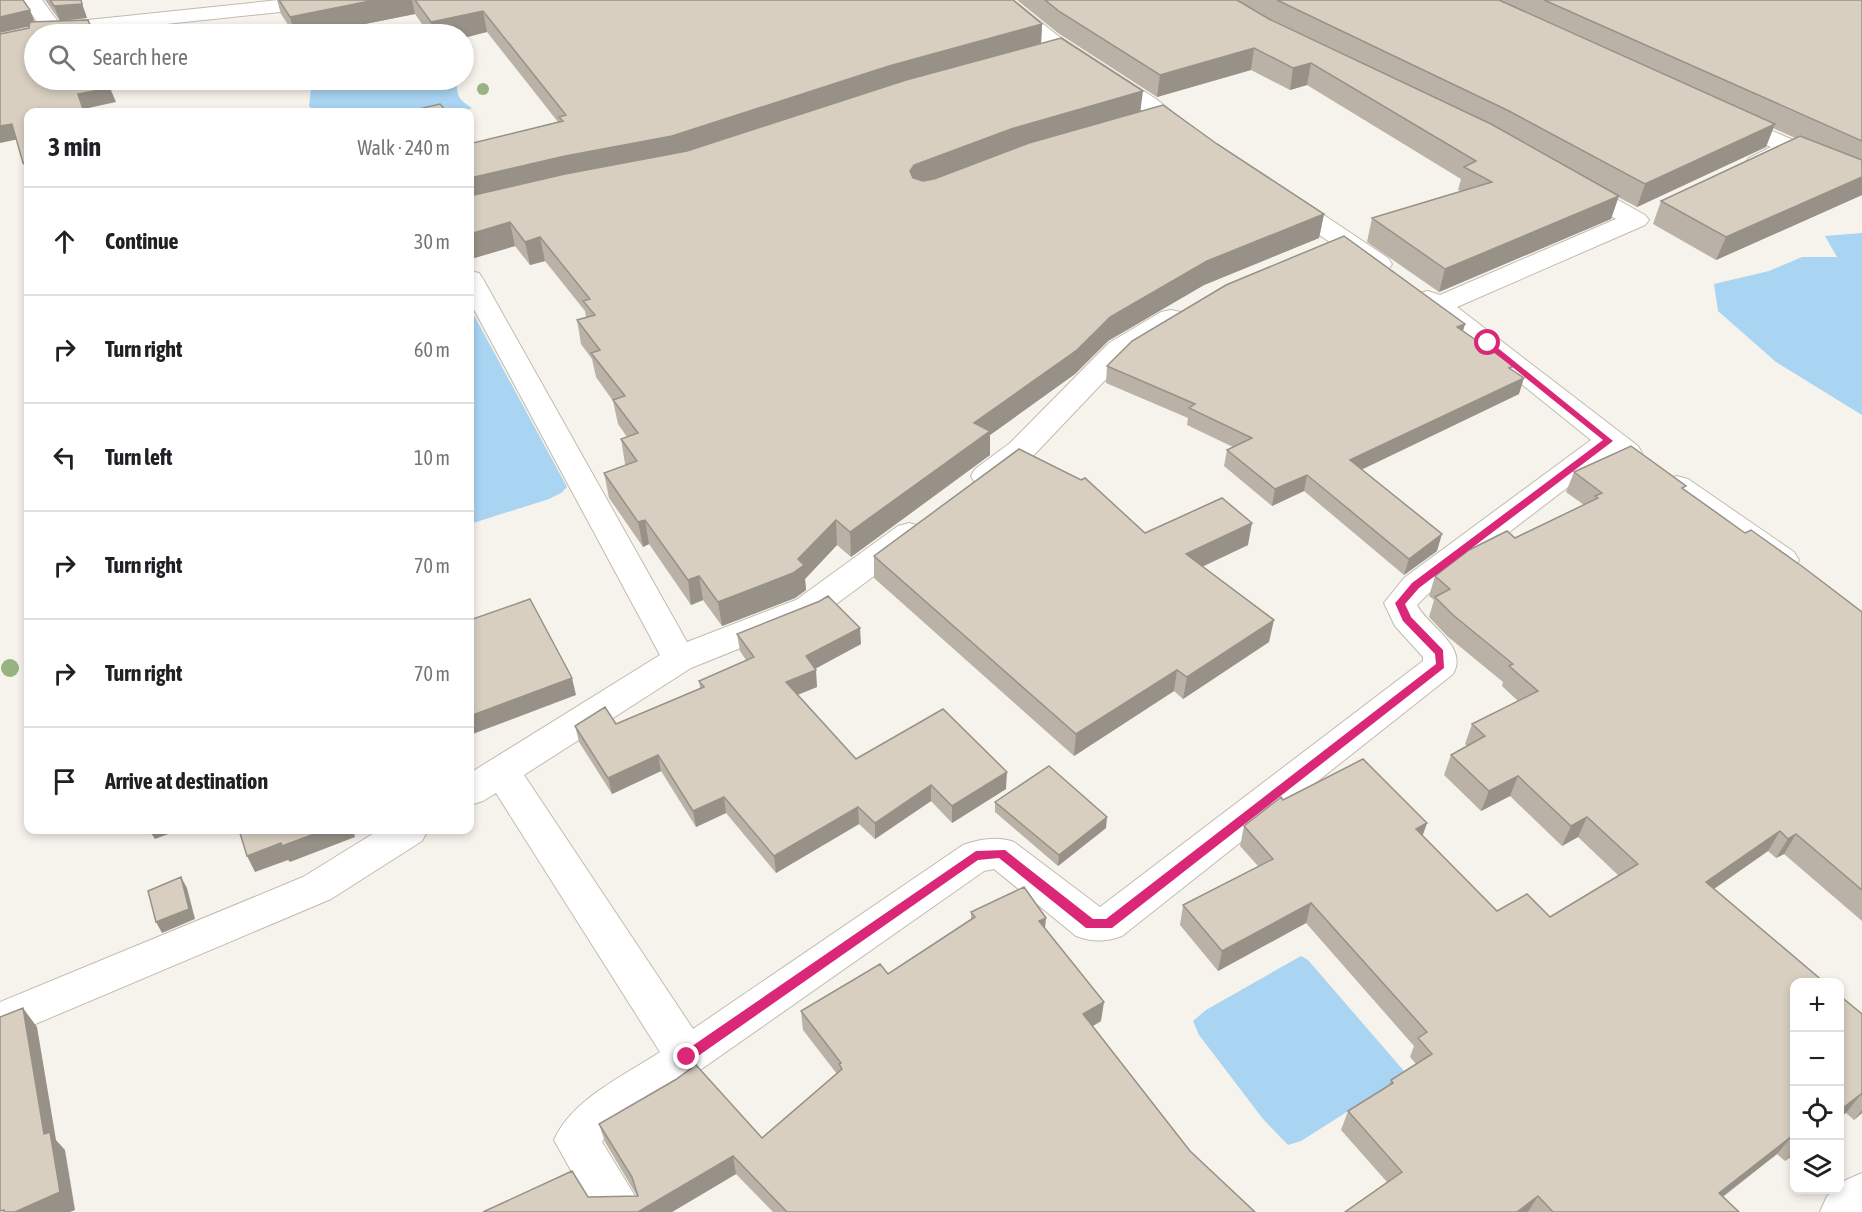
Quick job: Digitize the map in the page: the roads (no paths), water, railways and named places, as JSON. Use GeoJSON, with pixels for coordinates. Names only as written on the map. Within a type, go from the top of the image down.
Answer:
{"type":"FeatureCollection","features":[{"type":"Feature","properties":{"kind":"street"},"geometry":{"type":"LineString","coordinates":[[32,0],[49,24]]}},
{"type":"Feature","properties":{"kind":"street"},"geometry":{"type":"LineString","coordinates":[[110,24],[338,0]]}},
{"type":"Feature","properties":{"kind":"street"},"geometry":{"type":"LineString","coordinates":[[1000,0],[1154,120],[1206,148]]}},
{"type":"Feature","properties":{"kind":"street"},"geometry":{"type":"LineString","coordinates":[[0,41],[24,36]]}},
{"type":"Feature","properties":{"kind":"street"},"geometry":{"type":"LineString","coordinates":[[1031,58],[1064,49]]}},
{"type":"Feature","properties":{"kind":"street"},"geometry":{"type":"LineString","coordinates":[[1704,108],[1800,152],[1738,171]]}},
{"type":"Feature","properties":{"kind":"street"},"geometry":{"type":"LineString","coordinates":[[1437,306],[1646,215],[1555,174]]}},
{"type":"Feature","properties":{"kind":"street"},"geometry":{"type":"LineString","coordinates":[[1263,186],[1343,238],[1488,343],[1609,441],[1759,541],[1806,578]]}},
{"type":"Feature","properties":{"kind":"street"},"geometry":{"type":"LineString","coordinates":[[1311,252],[1343,238]]}},
{"type":"Feature","properties":{"kind":"street"},"geometry":{"type":"LineString","coordinates":[[474,286],[679,659]]}},
{"type":"Feature","properties":{"kind":"street"},"geometry":{"type":"LineString","coordinates":[[965,492],[1021,450],[1119,349],[1195,304]]}},
{"type":"Feature","properties":{"kind":"street"},"geometry":{"type":"LineString","coordinates":[[619,1212],[576,1140],[591,1122],[976,856],[1001,853],[1090,924],[1108,924],[1441,665],[1439,653],[1407,618],[1400,603],[1416,586],[1609,441]]}},
{"type":"Feature","properties":{"kind":"street"},"geometry":{"type":"LineString","coordinates":[[687,1057],[485,780],[679,659],[808,608],[928,519]]}},
{"type":"Feature","properties":{"kind":"street"},"geometry":{"type":"LineString","coordinates":[[0,1021],[317,888],[402,834]]}},
{"type":"Feature","properties":{"kind":"street"},"geometry":{"type":"LineString","coordinates":[[1843,1212],[1862,1195]]}},
{"type":"Feature","properties":{"kind":"water"},"geometry":{"type":"Polygon","coordinates":[[[311,90],[457,90],[464,103],[472,108],[311,108],[309,106],[311,90]]]}},
{"type":"Feature","properties":{"kind":"water"},"geometry":{"type":"Polygon","coordinates":[[[1862,233],[1862,415],[1776,362],[1718,311],[1714,284],[1769,271],[1802,257],[1837,257],[1825,236],[1862,233]]]}},
{"type":"Feature","properties":{"kind":"water"},"geometry":{"type":"Polygon","coordinates":[[[474,315],[567,487],[549,499],[474,523],[474,315]]]}},
{"type":"Feature","properties":{"kind":"water"},"geometry":{"type":"Polygon","coordinates":[[[1301,956],[1308,960],[1404,1071],[1402,1077],[1301,1141],[1288,1145],[1263,1119],[1199,1035],[1193,1021],[1206,1010],[1301,956]]]}}]}
